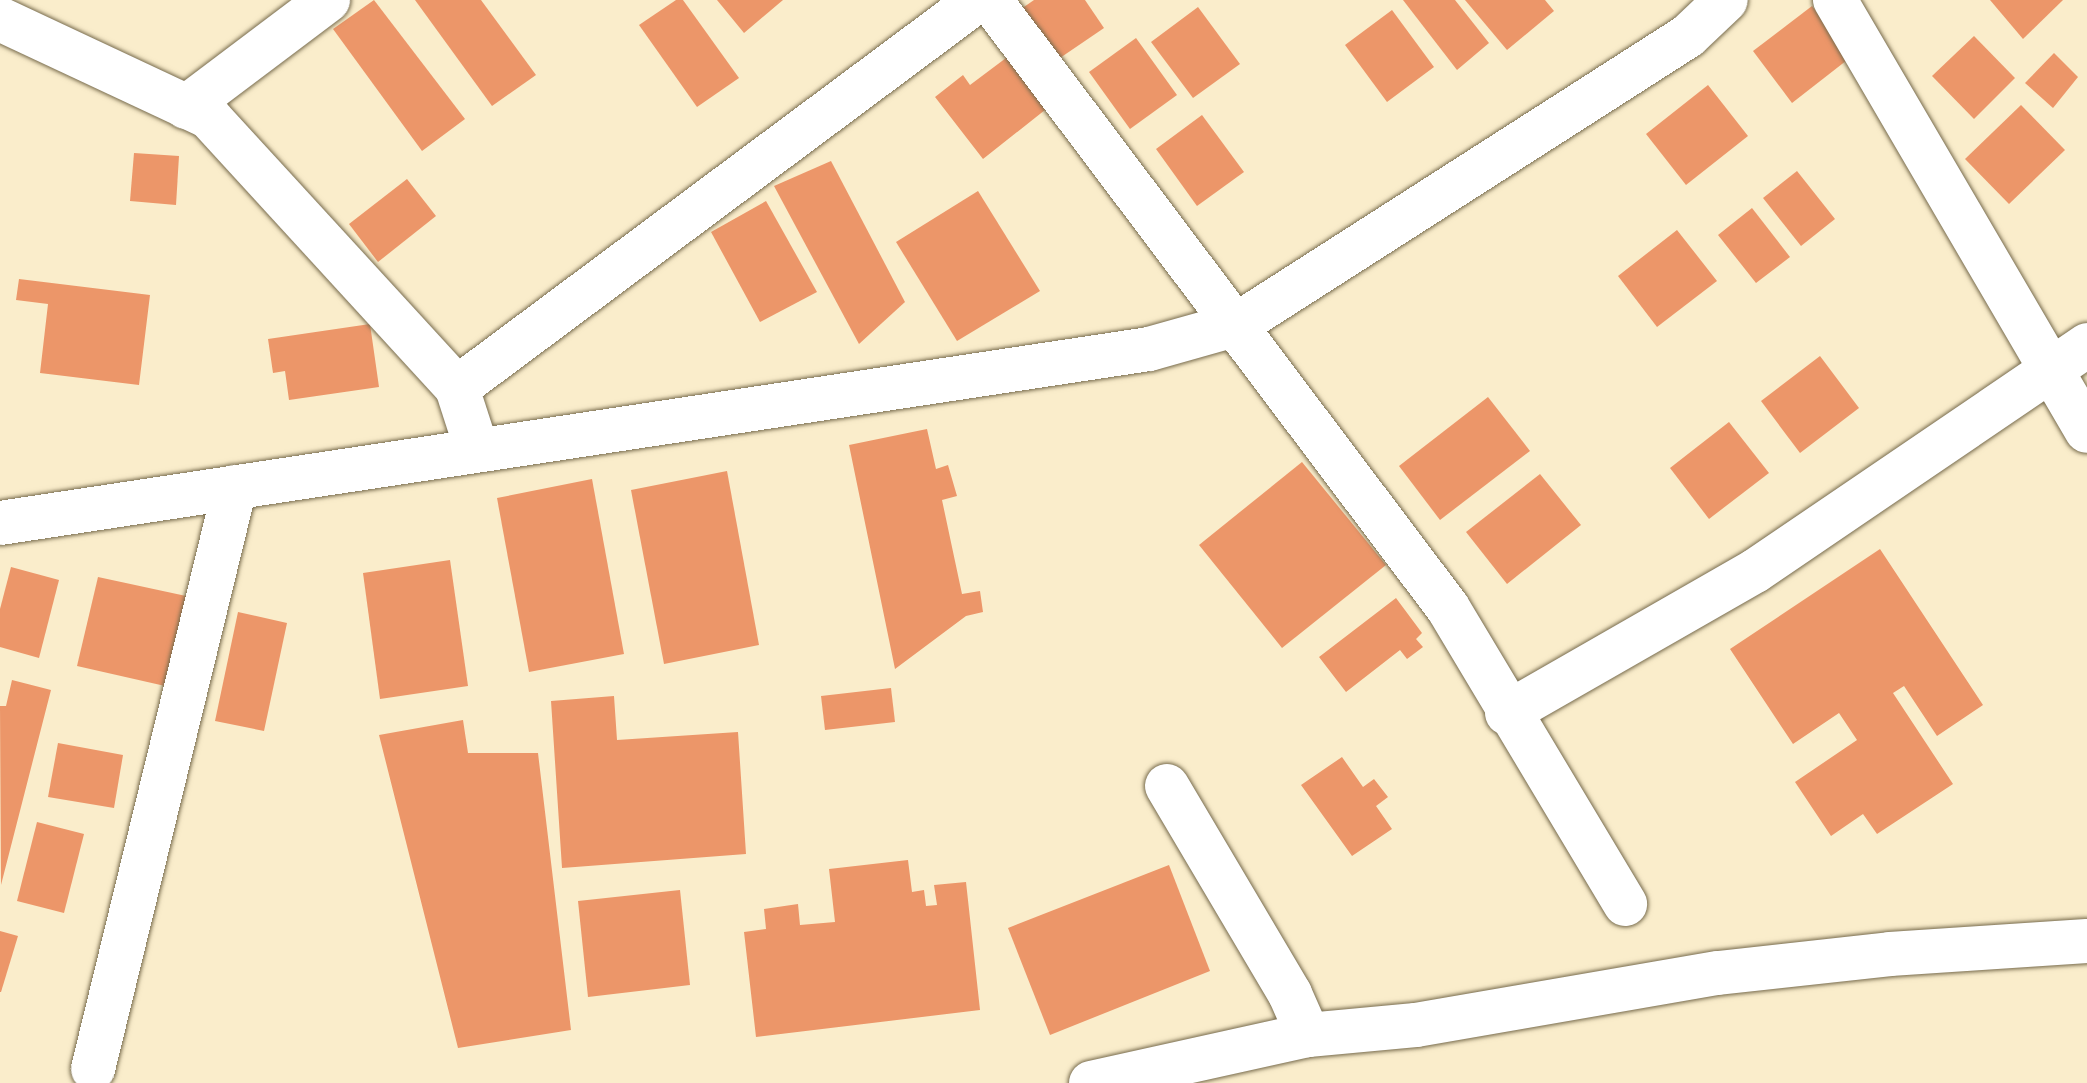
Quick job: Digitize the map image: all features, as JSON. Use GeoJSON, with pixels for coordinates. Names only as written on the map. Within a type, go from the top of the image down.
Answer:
{"type":"FeatureCollection","features":[{"type":"Feature","properties":{"kind":"street"},"geometry":{"type":"LineString","coordinates":[[186,107],[328,0]]}},
{"type":"Feature","properties":{"kind":"street"},"geometry":{"type":"LineString","coordinates":[[457,388],[978,0]]}},
{"type":"Feature","properties":{"kind":"street"},"geometry":{"type":"LineString","coordinates":[[990,0],[1238,324],[1448,608],[1507,713],[1625,904]]}},
{"type":"Feature","properties":{"kind":"street"},"geometry":{"type":"LineString","coordinates":[[0,523],[1149,349],[1238,324],[1688,36],[1726,0]]}},
{"type":"Feature","properties":{"kind":"street"},"geometry":{"type":"LineString","coordinates":[[1835,0],[2049,373],[2087,431]]}},
{"type":"Feature","properties":{"kind":"street"},"geometry":{"type":"LineString","coordinates":[[0,19],[209,117],[457,388],[477,450]]}},
{"type":"Feature","properties":{"kind":"street"},"geometry":{"type":"LineString","coordinates":[[1507,713],[1755,571],[2087,345]]}},
{"type":"Feature","properties":{"kind":"street"},"geometry":{"type":"LineString","coordinates":[[93,1069],[235,487]]}},
{"type":"Feature","properties":{"kind":"street"},"geometry":{"type":"LineString","coordinates":[[1167,786],[1290,994],[1308,1035]]}},
{"type":"Feature","properties":{"kind":"street"},"geometry":{"type":"LineString","coordinates":[[1091,1083],[1308,1035],[1416,1025],[1718,973],[1890,954],[2087,941]]}},
{"type":"Feature","properties":{"kind":"building"},"geometry":{"type":"Polygon","coordinates":[[[374,0],[465,119],[422,151],[333,29],[374,0]]]}},
{"type":"Feature","properties":{"kind":"building"},"geometry":{"type":"Polygon","coordinates":[[[415,0],[481,0],[536,75],[492,106],[415,0]]]}},
{"type":"Feature","properties":{"kind":"building"},"geometry":{"type":"Polygon","coordinates":[[[676,0],[683,0],[739,78],[697,107],[639,25],[676,0]]]}},
{"type":"Feature","properties":{"kind":"building"},"geometry":{"type":"Polygon","coordinates":[[[717,0],[783,0],[744,33],[717,0]]]}},
{"type":"Feature","properties":{"kind":"building"},"geometry":{"type":"Polygon","coordinates":[[[1034,0],[1085,0],[1104,28],[1057,60],[1021,9],[1034,0]]]}},
{"type":"Feature","properties":{"kind":"building"},"geometry":{"type":"Polygon","coordinates":[[[1403,0],[1455,0],[1489,43],[1457,70],[1403,0]]]}},
{"type":"Feature","properties":{"kind":"building"},"geometry":{"type":"Polygon","coordinates":[[[1465,0],[1545,0],[1554,11],[1507,50],[1465,0]]]}},
{"type":"Feature","properties":{"kind":"building"},"geometry":{"type":"Polygon","coordinates":[[[1990,0],[2063,0],[2023,39],[1990,0]]]}},
{"type":"Feature","properties":{"kind":"building"},"geometry":{"type":"Polygon","coordinates":[[[1812,6],[1851,57],[1792,103],[1753,51],[1812,6]]]}},
{"type":"Feature","properties":{"kind":"building"},"geometry":{"type":"Polygon","coordinates":[[[1198,7],[1240,64],[1193,98],[1151,42],[1198,7]]]}},
{"type":"Feature","properties":{"kind":"building"},"geometry":{"type":"Polygon","coordinates":[[[1392,10],[1434,67],[1387,102],[1345,45],[1392,10]]]}},
{"type":"Feature","properties":{"kind":"building"},"geometry":{"type":"Polygon","coordinates":[[[1974,36],[2015,78],[1974,119],[1932,76],[1974,36]]]}},
{"type":"Feature","properties":{"kind":"building"},"geometry":{"type":"Polygon","coordinates":[[[1136,38],[1177,95],[1130,129],[1089,72],[1136,38]]]}},
{"type":"Feature","properties":{"kind":"building"},"geometry":{"type":"Polygon","coordinates":[[[2054,53],[2078,77],[2053,108],[2025,83],[2054,53]]]}},
{"type":"Feature","properties":{"kind":"building"},"geometry":{"type":"Polygon","coordinates":[[[1010,55],[1050,106],[983,159],[935,97],[963,75],[970,85],[1010,55]]]}},
{"type":"Feature","properties":{"kind":"building"},"geometry":{"type":"Polygon","coordinates":[[[1708,85],[1748,136],[1686,185],[1646,134],[1708,85]]]}},
{"type":"Feature","properties":{"kind":"building"},"geometry":{"type":"Polygon","coordinates":[[[2021,105],[2065,150],[2009,204],[1965,159],[2021,105]]]}},
{"type":"Feature","properties":{"kind":"building"},"geometry":{"type":"Polygon","coordinates":[[[1202,115],[1244,172],[1197,206],[1156,149],[1202,115]]]}},
{"type":"Feature","properties":{"kind":"building"},"geometry":{"type":"Polygon","coordinates":[[[134,153],[179,156],[176,205],[130,201],[134,153]]]}},
{"type":"Feature","properties":{"kind":"building"},"geometry":{"type":"Polygon","coordinates":[[[831,161],[905,302],[859,344],[774,186],[831,161]]]}},
{"type":"Feature","properties":{"kind":"building"},"geometry":{"type":"Polygon","coordinates":[[[1797,171],[1835,219],[1801,246],[1763,198],[1797,171]]]}},
{"type":"Feature","properties":{"kind":"building"},"geometry":{"type":"Polygon","coordinates":[[[407,179],[436,216],[378,262],[349,224],[407,179]]]}},
{"type":"Feature","properties":{"kind":"building"},"geometry":{"type":"Polygon","coordinates":[[[978,191],[1040,291],[957,341],[896,242],[978,191]]]}},
{"type":"Feature","properties":{"kind":"building"},"geometry":{"type":"Polygon","coordinates":[[[766,201],[817,292],[760,322],[711,232],[766,201]]]}},
{"type":"Feature","properties":{"kind":"building"},"geometry":{"type":"Polygon","coordinates":[[[1752,208],[1790,257],[1756,283],[1718,235],[1752,208]]]}},
{"type":"Feature","properties":{"kind":"building"},"geometry":{"type":"Polygon","coordinates":[[[1677,230],[1717,281],[1657,327],[1618,276],[1677,230]]]}},
{"type":"Feature","properties":{"kind":"building"},"geometry":{"type":"Polygon","coordinates":[[[19,279],[150,295],[139,385],[40,373],[48,304],[16,300],[19,279]]]}},
{"type":"Feature","properties":{"kind":"building"},"geometry":{"type":"Polygon","coordinates":[[[370,324],[379,387],[289,400],[285,371],[273,373],[268,339],[370,324]]]}},
{"type":"Feature","properties":{"kind":"building"},"geometry":{"type":"Polygon","coordinates":[[[1820,356],[1859,408],[1800,453],[1761,401],[1820,356]]]}},
{"type":"Feature","properties":{"kind":"building"},"geometry":{"type":"Polygon","coordinates":[[[1488,397],[1530,451],[1440,520],[1399,466],[1488,397]]]}},
{"type":"Feature","properties":{"kind":"building"},"geometry":{"type":"Polygon","coordinates":[[[1729,422],[1769,473],[1709,519],[1670,468],[1729,422]]]}},
{"type":"Feature","properties":{"kind":"building"},"geometry":{"type":"Polygon","coordinates":[[[927,429],[936,469],[948,465],[957,496],[942,500],[962,594],[980,591],[983,612],[966,616],[895,669],[849,445],[927,429]]]}},
{"type":"Feature","properties":{"kind":"building"},"geometry":{"type":"Polygon","coordinates":[[[1302,462],[1386,565],[1282,648],[1199,545],[1302,462]]]}},
{"type":"Feature","properties":{"kind":"building"},"geometry":{"type":"Polygon","coordinates":[[[727,471],[759,645],[664,664],[631,490],[727,471]]]}},
{"type":"Feature","properties":{"kind":"building"},"geometry":{"type":"Polygon","coordinates":[[[1540,474],[1581,525],[1507,584],[1466,532],[1540,474]]]}},
{"type":"Feature","properties":{"kind":"building"},"geometry":{"type":"Polygon","coordinates":[[[592,479],[624,654],[529,672],[497,498],[592,479]]]}},
{"type":"Feature","properties":{"kind":"building"},"geometry":{"type":"Polygon","coordinates":[[[1880,549],[1983,705],[1937,736],[1904,686],[1893,693],[1953,784],[1877,834],[1863,814],[1831,836],[1795,782],[1857,740],[1839,713],[1793,744],[1730,649],[1880,549]]]}},
{"type":"Feature","properties":{"kind":"building"},"geometry":{"type":"Polygon","coordinates":[[[450,560],[468,686],[380,699],[363,573],[450,560]]]}},
{"type":"Feature","properties":{"kind":"building"},"geometry":{"type":"Polygon","coordinates":[[[11,567],[59,580],[39,658],[0,647],[0,609],[11,567]]]}},
{"type":"Feature","properties":{"kind":"building"},"geometry":{"type":"Polygon","coordinates":[[[98,577],[186,596],[165,686],[77,666],[98,577]]]}},
{"type":"Feature","properties":{"kind":"building"},"geometry":{"type":"Polygon","coordinates":[[[1396,598],[1422,633],[1416,639],[1423,647],[1407,659],[1400,650],[1346,692],[1319,657],[1396,598]]]}},
{"type":"Feature","properties":{"kind":"building"},"geometry":{"type":"Polygon","coordinates":[[[238,612],[287,623],[264,731],[215,721],[238,612]]]}},
{"type":"Feature","properties":{"kind":"building"},"geometry":{"type":"Polygon","coordinates":[[[12,680],[51,690],[1,885],[0,706],[6,706],[12,680]]]}},
{"type":"Feature","properties":{"kind":"building"},"geometry":{"type":"Polygon","coordinates":[[[891,688],[895,722],[825,730],[821,696],[891,688]]]}},
{"type":"Feature","properties":{"kind":"building"},"geometry":{"type":"Polygon","coordinates":[[[614,696],[617,740],[738,732],[746,854],[562,868],[551,701],[614,696]]]}},
{"type":"Feature","properties":{"kind":"building"},"geometry":{"type":"Polygon","coordinates":[[[463,720],[468,753],[538,753],[571,1030],[458,1048],[379,735],[463,720]]]}},
{"type":"Feature","properties":{"kind":"building"},"geometry":{"type":"Polygon","coordinates":[[[58,743],[123,755],[114,808],[48,797],[58,743]]]}},
{"type":"Feature","properties":{"kind":"building"},"geometry":{"type":"Polygon","coordinates":[[[1342,757],[1363,787],[1374,779],[1388,797],[1376,806],[1392,829],[1352,856],[1301,785],[1342,757]]]}},
{"type":"Feature","properties":{"kind":"building"},"geometry":{"type":"Polygon","coordinates":[[[37,822],[84,834],[64,913],[17,901],[37,822]]]}},
{"type":"Feature","properties":{"kind":"building"},"geometry":{"type":"Polygon","coordinates":[[[908,860],[912,892],[924,890],[926,906],[937,905],[934,885],[966,882],[980,1010],[756,1037],[744,932],[766,929],[764,909],[798,904],[800,925],[835,922],[829,869],[908,860]]]}},
{"type":"Feature","properties":{"kind":"building"},"geometry":{"type":"Polygon","coordinates":[[[1169,865],[1210,971],[1050,1035],[1008,928],[1169,865]]]}},
{"type":"Feature","properties":{"kind":"building"},"geometry":{"type":"Polygon","coordinates":[[[680,890],[690,985],[588,997],[578,901],[680,890]]]}},
{"type":"Feature","properties":{"kind":"building"},"geometry":{"type":"Polygon","coordinates":[[[0,931],[18,936],[1,992],[0,992],[0,931]]]}}]}
